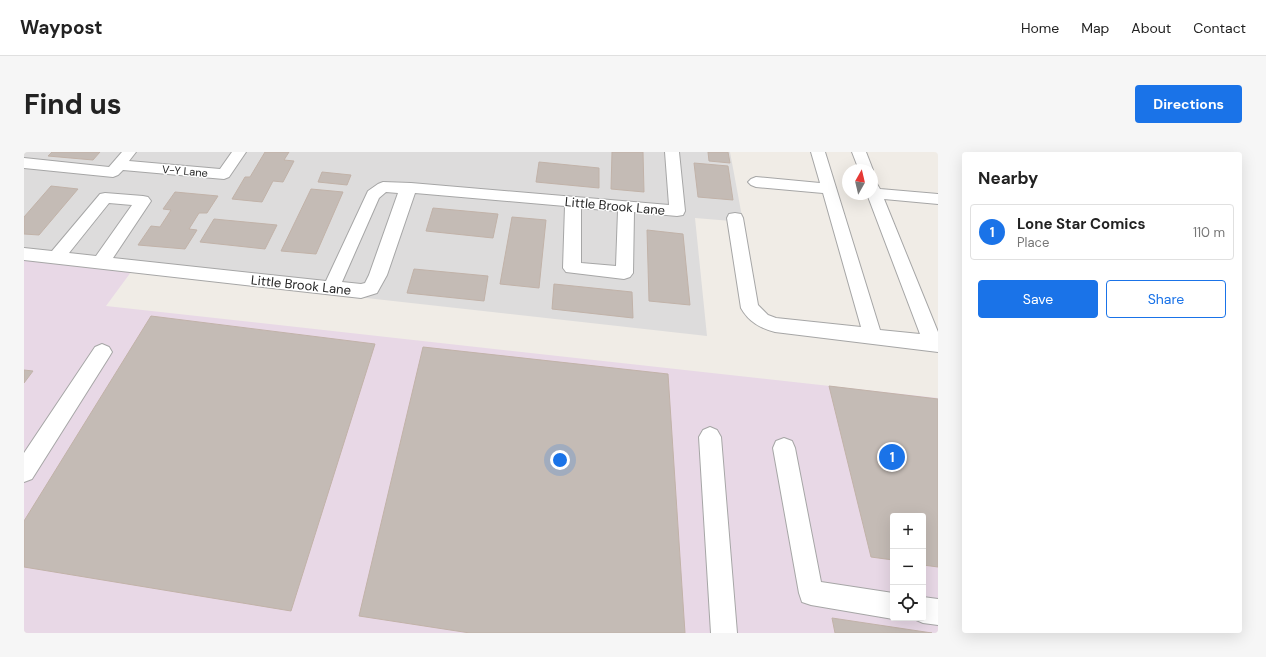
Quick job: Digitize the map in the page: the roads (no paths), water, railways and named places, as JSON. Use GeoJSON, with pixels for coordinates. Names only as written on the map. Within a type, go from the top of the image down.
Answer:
{"type":"FeatureCollection","features":[{"type":"Feature","properties":{"kind":"lane"},"geometry":{"type":"LineString","coordinates":[[119,165],[129,152]]}},
{"type":"Feature","properties":{"kind":"lane","name":"V-Y Lane"},"geometry":{"type":"LineString","coordinates":[[24,163],[113,172],[119,165],[224,174],[239,152]]}},
{"type":"Feature","properties":{"kind":"lane","name":"Little Brook Lane"},"geometry":{"type":"LineString","coordinates":[[24,254],[361,291],[371,288],[378,275],[406,193],[410,189],[415,188],[677,211],[672,152]]}},
{"type":"Feature","properties":{"kind":"lane"},"geometry":{"type":"LineString","coordinates":[[818,152],[873,336]]}},
{"type":"Feature","properties":{"kind":"lane"},"geometry":{"type":"LineString","coordinates":[[859,152],[864,164]]}},
{"type":"Feature","properties":{"kind":"lane"},"geometry":{"type":"LineString","coordinates":[[756,182],[830,189]]}},
{"type":"Feature","properties":{"kind":"lane"},"geometry":{"type":"LineString","coordinates":[[331,288],[373,194],[384,187],[410,189]]}},
{"type":"Feature","properties":{"kind":"lane"},"geometry":{"type":"LineString","coordinates":[[878,191],[938,199]]}},
{"type":"Feature","properties":{"kind":"lane"},"geometry":{"type":"LineString","coordinates":[[56,258],[105,198],[143,201],[100,263]]}},
{"type":"Feature","properties":{"kind":"lane"},"geometry":{"type":"LineString","coordinates":[[735,218],[750,308],[762,320],[775,325],[935,343],[877,200]]}},
{"type":"Feature","properties":{"kind":"lane"},"geometry":{"type":"LineString","coordinates":[[573,202],[572,268],[624,272],[626,207]]}},
{"type":"Feature","properties":{"kind":"lane"},"geometry":{"type":"LineString","coordinates":[[24,472],[33,444],[102,352]]}},
{"type":"Feature","properties":{"kind":"lane"},"geometry":{"type":"LineString","coordinates":[[710,437],[724,633]]}},
{"type":"Feature","properties":{"kind":"lane"},"geometry":{"type":"LineString","coordinates":[[784,448],[811,593],[890,606]]}},
{"type":"Feature","properties":{"kind":"lane"},"geometry":{"type":"LineString","coordinates":[[926,610],[938,612]]}},
{"type":"Feature","properties":{"kind":"place","name":"Lone Star Comics"},"geometry":{"type":"Point","coordinates":[892,457]}}]}
